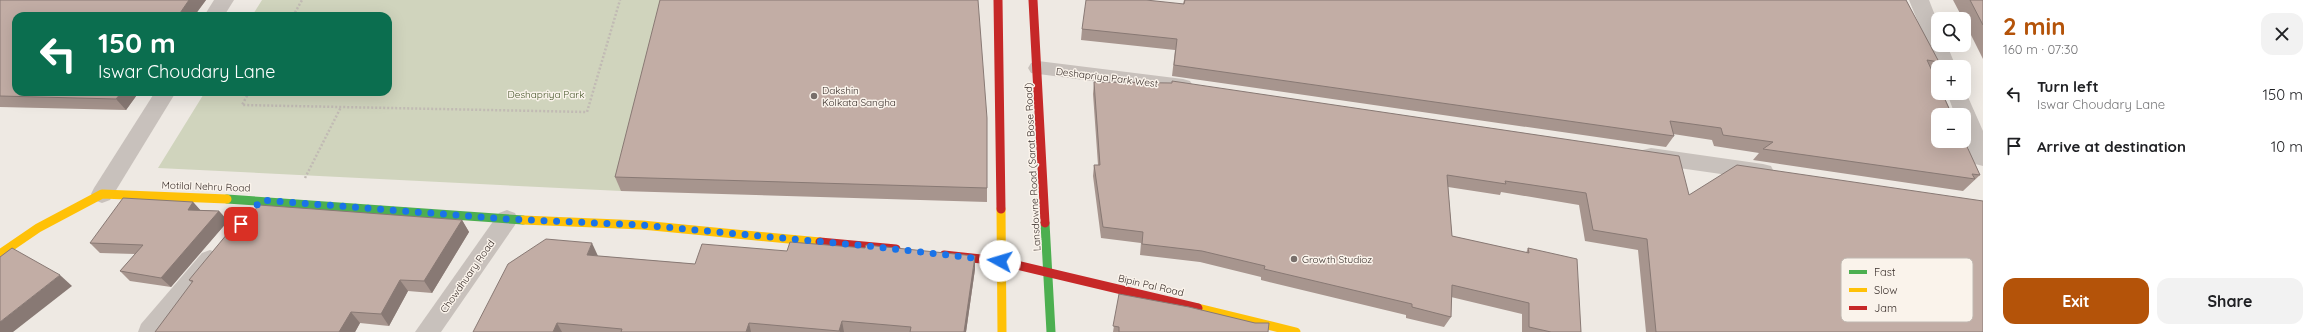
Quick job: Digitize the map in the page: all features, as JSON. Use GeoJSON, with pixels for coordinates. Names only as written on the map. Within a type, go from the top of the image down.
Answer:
{"type":"FeatureCollection","features":[{"type":"Feature","properties":{"kind":"street"},"geometry":{"type":"LineString","coordinates":[[216,12],[224,0]]}},
{"type":"Feature","properties":{"kind":"street"},"geometry":{"type":"LineString","coordinates":[[998,0],[1002,332]]}},
{"type":"Feature","properties":{"kind":"street","name":"Lansdowne Road (Sarat Bose Road)"},"geometry":{"type":"LineString","coordinates":[[1033,0],[1038,68],[1044,230],[1050,272],[1051,332]]}},
{"type":"Feature","properties":{"kind":"street"},"geometry":{"type":"LineString","coordinates":[[1919,0],[1943,60]]}},
{"type":"Feature","properties":{"kind":"street","name":"Deshapriya Park West"},"geometry":{"type":"LineString","coordinates":[[1038,68],[1204,89]]}},
{"type":"Feature","properties":{"kind":"street"},"geometry":{"type":"LineString","coordinates":[[0,254],[38,228],[102,194],[163,96]]}},
{"type":"Feature","properties":{"kind":"street"},"geometry":{"type":"LineString","coordinates":[[1960,100],[1983,158]]}},
{"type":"Feature","properties":{"kind":"street"},"geometry":{"type":"LineString","coordinates":[[1629,153],[1786,176]]}},
{"type":"Feature","properties":{"kind":"street","name":"Motilal Nehru Road"},"geometry":{"type":"LineString","coordinates":[[102,194],[261,200],[507,219],[642,225],[907,250]]}},
{"type":"Feature","properties":{"kind":"street"},"geometry":{"type":"LineString","coordinates":[[241,224],[261,200]]}},
{"type":"Feature","properties":{"kind":"street","name":"Chowdhuary Road"},"geometry":{"type":"LineString","coordinates":[[427,332],[507,219]]}},
{"type":"Feature","properties":{"kind":"street"},"geometry":{"type":"LineString","coordinates":[[150,332],[226,242]]}},
{"type":"Feature","properties":{"kind":"street"},"geometry":{"type":"LineString","coordinates":[[938,254],[1000,261]]}},
{"type":"Feature","properties":{"kind":"street","name":"Bipin Pal Road"},"geometry":{"type":"LineString","coordinates":[[1000,261],[1296,332]]}},
{"type":"Feature","properties":{"kind":"path"},"geometry":{"type":"LineString","coordinates":[[294,12],[302,0]]}},
{"type":"Feature","properties":{"kind":"path"},"geometry":{"type":"LineString","coordinates":[[247,96],[242,105],[587,112],[620,0]]}},
{"type":"Feature","properties":{"kind":"path"},"geometry":{"type":"LineString","coordinates":[[294,202],[341,107]]}},
{"type":"Feature","properties":{"kind":"green space","name":"Deshapriya Park"},"geometry":{"type":"Polygon","coordinates":[[[262,0],[668,0],[621,191],[158,168],[203,96],[392,96],[392,12],[254,12],[262,0]]]}},
{"type":"Feature","properties":{"kind":"building"},"geometry":{"type":"Polygon","coordinates":[[[0,0],[189,0],[181,12],[12,12],[12,96],[119,96],[116,99],[0,96],[0,0]]]}},
{"type":"Feature","properties":{"kind":"building","name":"Dakshin Kolkata Sangha"},"geometry":{"type":"Polygon","coordinates":[[[660,0],[978,0],[987,118],[987,188],[615,177],[660,0]]]}},
{"type":"Feature","properties":{"kind":"building"},"geometry":{"type":"Polygon","coordinates":[[[1086,0],[1146,0],[1184,4],[1185,0],[1906,0],[1931,47],[1931,52],[1934,52],[1938,60],[1927,60],[1931,69],[1931,100],[1945,100],[1949,108],[1931,108],[1931,148],[1968,148],[1980,175],[1972,174],[1975,179],[1763,149],[1773,142],[1723,135],[1721,128],[1670,121],[1674,136],[1174,65],[1177,39],[1082,29],[1086,0]]]}},
{"type":"Feature","properties":{"kind":"building"},"geometry":{"type":"Polygon","coordinates":[[[1970,0],[1983,0],[1983,25],[1970,0]]]}},
{"type":"Feature","properties":{"kind":"building"},"geometry":{"type":"Polygon","coordinates":[[[1172,81],[1679,156],[1689,195],[1737,165],[1983,201],[1983,332],[1656,332],[1647,239],[1593,230],[1586,193],[1505,181],[1506,184],[1447,175],[1452,236],[1529,253],[1528,248],[1577,259],[1581,332],[1551,332],[1529,327],[1529,303],[1452,285],[1451,317],[1412,307],[1412,304],[1264,269],[1265,266],[1202,251],[1142,244],[1143,232],[1103,227],[1094,165],[1100,165],[1094,82],[1172,83],[1172,81]]]}},
{"type":"Feature","properties":{"kind":"building"},"geometry":{"type":"Polygon","coordinates":[[[123,198],[193,202],[188,210],[219,211],[161,278],[120,271],[143,245],[90,243],[123,198]]]}},
{"type":"Feature","properties":{"kind":"building"},"geometry":{"type":"Polygon","coordinates":[[[259,205],[462,220],[424,281],[400,280],[381,314],[351,312],[339,332],[155,332],[193,281],[189,280],[247,210],[254,211],[259,205]]]}},
{"type":"Feature","properties":{"kind":"building"},"geometry":{"type":"Polygon","coordinates":[[[546,239],[592,243],[587,255],[695,264],[702,244],[787,251],[790,242],[865,248],[866,245],[975,256],[964,332],[910,332],[911,327],[842,321],[839,331],[749,323],[746,332],[621,332],[622,329],[557,323],[553,332],[473,332],[508,264],[546,239]]]}},
{"type":"Feature","properties":{"kind":"building"},"geometry":{"type":"Polygon","coordinates":[[[12,248],[60,275],[0,322],[0,257],[12,248]]]}},
{"type":"Feature","properties":{"kind":"building"},"geometry":{"type":"Polygon","coordinates":[[[1119,294],[1189,307],[1255,323],[1269,323],[1268,332],[1119,332],[1119,327],[1113,326],[1119,294]]]}},
{"type":"Feature","properties":{"kind":"traffic: fast"},"geometry":{"type":"LineString","coordinates":[[227,199],[523,220]]}},
{"type":"Feature","properties":{"kind":"traffic: fast"},"geometry":{"type":"LineString","coordinates":[[1045,223],[1051,332]]}},
{"type":"Feature","properties":{"kind":"traffic: slow"},"geometry":{"type":"LineString","coordinates":[[0,254],[38,228],[102,194],[227,199]]}},
{"type":"Feature","properties":{"kind":"traffic: slow"},"geometry":{"type":"LineString","coordinates":[[1001,209],[1002,332]]}},
{"type":"Feature","properties":{"kind":"traffic: slow"},"geometry":{"type":"LineString","coordinates":[[523,220],[642,225],[820,242]]}},
{"type":"Feature","properties":{"kind":"traffic: slow"},"geometry":{"type":"LineString","coordinates":[[1198,308],[1296,332]]}},
{"type":"Feature","properties":{"kind":"traffic: jam"},"geometry":{"type":"LineString","coordinates":[[998,0],[1001,209]]}},
{"type":"Feature","properties":{"kind":"traffic: jam"},"geometry":{"type":"LineString","coordinates":[[1033,0],[1045,223]]}},
{"type":"Feature","properties":{"kind":"traffic: jam"},"geometry":{"type":"LineString","coordinates":[[820,242],[896,249]]}},
{"type":"Feature","properties":{"kind":"traffic: jam"},"geometry":{"type":"LineString","coordinates":[[944,255],[1000,261],[1198,308]]}},
{"type":"Feature","properties":{"kind":"place","name":"Dakshin Kolkata Sangha"},"geometry":{"type":"Point","coordinates":[814,96]}},
{"type":"Feature","properties":{"kind":"place","name":"Growth Studioz"},"geometry":{"type":"Point","coordinates":[1294,259]}},
{"type":"Feature","properties":{"kind":"route"},"geometry":{"type":"LineString","coordinates":[[241,224],[261,200],[507,219],[642,225],[868,246],[1000,261]]}}]}
